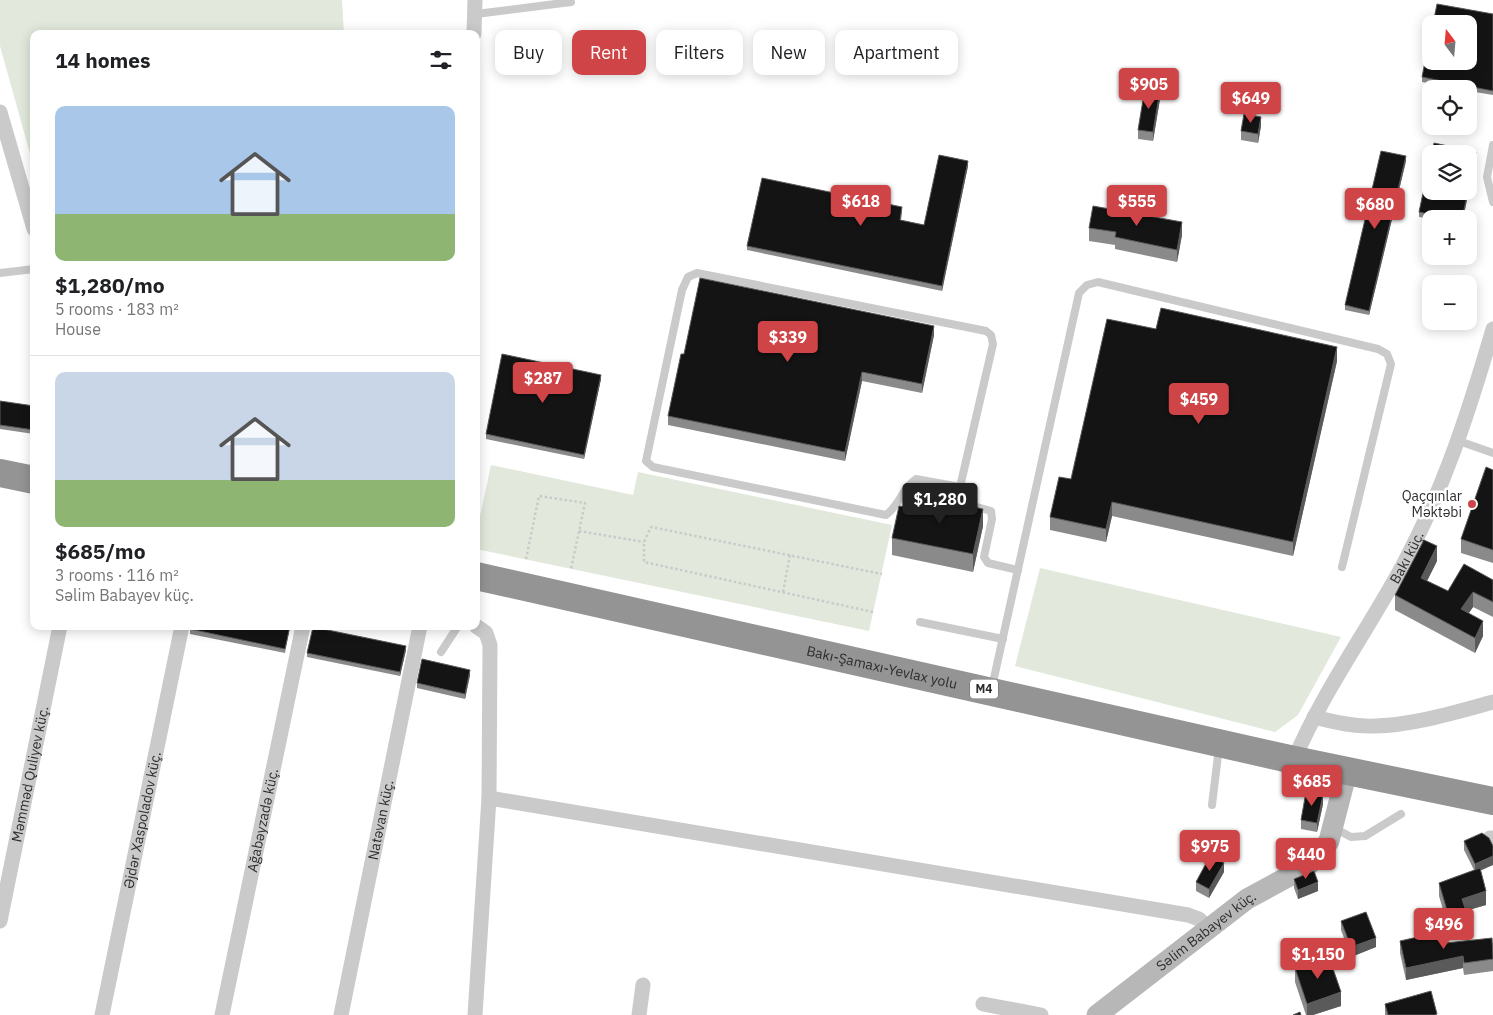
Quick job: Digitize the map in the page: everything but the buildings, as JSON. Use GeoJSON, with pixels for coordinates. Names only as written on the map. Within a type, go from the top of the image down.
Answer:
{"type":"FeatureCollection","features":[{"type":"Feature","properties":{"kind":"highway"},"geometry":{"type":"LineString","coordinates":[[0,473],[30,479]]}},
{"type":"Feature","properties":{"kind":"highway","name":"Bakı-Şamaxı-Yevlax yolu"},"geometry":{"type":"LineString","coordinates":[[480,577],[1294,760],[1493,801]]}},
{"type":"Feature","properties":{"kind":"street"},"geometry":{"type":"LineString","coordinates":[[474,30],[476,7]]}},
{"type":"Feature","properties":{"kind":"street"},"geometry":{"type":"LineString","coordinates":[[0,112],[30,215]]}},
{"type":"Feature","properties":{"kind":"street","name":"Bakı küç."},"geometry":{"type":"LineString","coordinates":[[1294,760],[1314,717],[1403,565],[1434,500],[1459,441],[1493,328]]}},
{"type":"Feature","properties":{"kind":"street"},"geometry":{"type":"LineString","coordinates":[[475,1015],[489,798],[490,645],[486,633],[480,629]]}},
{"type":"Feature","properties":{"kind":"street","name":"Məmməd Quliyev küç."},"geometry":{"type":"LineString","coordinates":[[0,921],[59,630]]}},
{"type":"Feature","properties":{"kind":"street","name":"Əjdər Xaspoladov küç."},"geometry":{"type":"LineString","coordinates":[[102,1015],[181,630]]}},
{"type":"Feature","properties":{"kind":"street","name":"Ağabəyzadə küç."},"geometry":{"type":"LineString","coordinates":[[222,1015],[301,630]]}},
{"type":"Feature","properties":{"kind":"street","name":"Natəvan küç."},"geometry":{"type":"LineString","coordinates":[[341,1015],[419,630]]}},
{"type":"Feature","properties":{"kind":"street"},"geometry":{"type":"LineString","coordinates":[[1314,717],[1347,724],[1376,726],[1414,721],[1493,702]]}},
{"type":"Feature","properties":{"kind":"street","name":"Səlim Babayev küç."},"geometry":{"type":"LineString","coordinates":[[1097,1015],[1247,899],[1306,867],[1318,856],[1328,841],[1346,771]]}},
{"type":"Feature","properties":{"kind":"street"},"geometry":{"type":"LineString","coordinates":[[489,798],[1188,915],[1199,919],[1208,928]]}},
{"type":"Feature","properties":{"kind":"street"},"geometry":{"type":"LineString","coordinates":[[639,1015],[643,985]]}},
{"type":"Feature","properties":{"kind":"street"},"geometry":{"type":"LineString","coordinates":[[983,1004],[1040,1015]]}},
{"type":"Feature","properties":{"kind":"lane"},"geometry":{"type":"LineString","coordinates":[[476,7],[572,2]]}},
{"type":"Feature","properties":{"kind":"lane"},"geometry":{"type":"LineString","coordinates":[[1493,145],[1487,177],[1493,202]]}},
{"type":"Feature","properties":{"kind":"lane"},"geometry":{"type":"LineString","coordinates":[[0,272],[30,269]]}},
{"type":"Feature","properties":{"kind":"lane"},"geometry":{"type":"LineString","coordinates":[[960,487],[916,479],[908,484],[895,509],[886,515],[653,467],[646,461],[682,290],[688,277],[697,273],[986,331],[991,335],[993,344],[960,487],[959,502],[991,511],[992,518],[984,557],[988,563],[1018,570]]}},
{"type":"Feature","properties":{"kind":"lane"},"geometry":{"type":"LineString","coordinates":[[991,691],[1080,293],[1087,285],[1098,282],[1378,349],[1388,354],[1391,364],[1342,567]]}},
{"type":"Feature","properties":{"kind":"lane"},"geometry":{"type":"LineString","coordinates":[[1459,441],[1493,453]]}},
{"type":"Feature","properties":{"kind":"lane"},"geometry":{"type":"LineString","coordinates":[[920,622],[1003,639]]}},
{"type":"Feature","properties":{"kind":"lane"},"geometry":{"type":"LineString","coordinates":[[440,652],[455,630]]}},
{"type":"Feature","properties":{"kind":"lane"},"geometry":{"type":"LineString","coordinates":[[1212,805],[1220,743]]}},
{"type":"Feature","properties":{"kind":"lane"},"geometry":{"type":"LineString","coordinates":[[1332,828],[1351,837],[1365,836],[1401,814]]}},
{"type":"Feature","properties":{"kind":"path"},"geometry":{"type":"LineString","coordinates":[[526,559],[540,496],[585,503],[571,569]]}},
{"type":"Feature","properties":{"kind":"path"},"geometry":{"type":"LineString","coordinates":[[874,612],[644,562],[644,542],[651,526],[882,574]]}},
{"type":"Feature","properties":{"kind":"path"},"geometry":{"type":"LineString","coordinates":[[579,531],[644,542]]}},
{"type":"Feature","properties":{"kind":"path"},"geometry":{"type":"LineString","coordinates":[[783,592],[790,555]]}},
{"type":"Feature","properties":{"kind":"shaded area"},"geometry":{"type":"Polygon","coordinates":[[[0,0],[342,0],[344,30],[30,30],[30,154],[0,46],[0,0]]]}},
{"type":"Feature","properties":{"kind":"shaded area"},"geometry":{"type":"Polygon","coordinates":[[[491,465],[633,495],[638,472],[892,525],[869,631],[480,550],[480,516],[491,465]]]}},
{"type":"Feature","properties":{"kind":"shaded area"},"geometry":{"type":"Polygon","coordinates":[[[1040,568],[1341,637],[1298,715],[1275,732],[1015,666],[1040,568]]]}},
{"type":"Feature","properties":{"kind":"place","name":"Qaçqınlar Məktəbi"},"geometry":{"type":"Point","coordinates":[1472,504]}}]}
